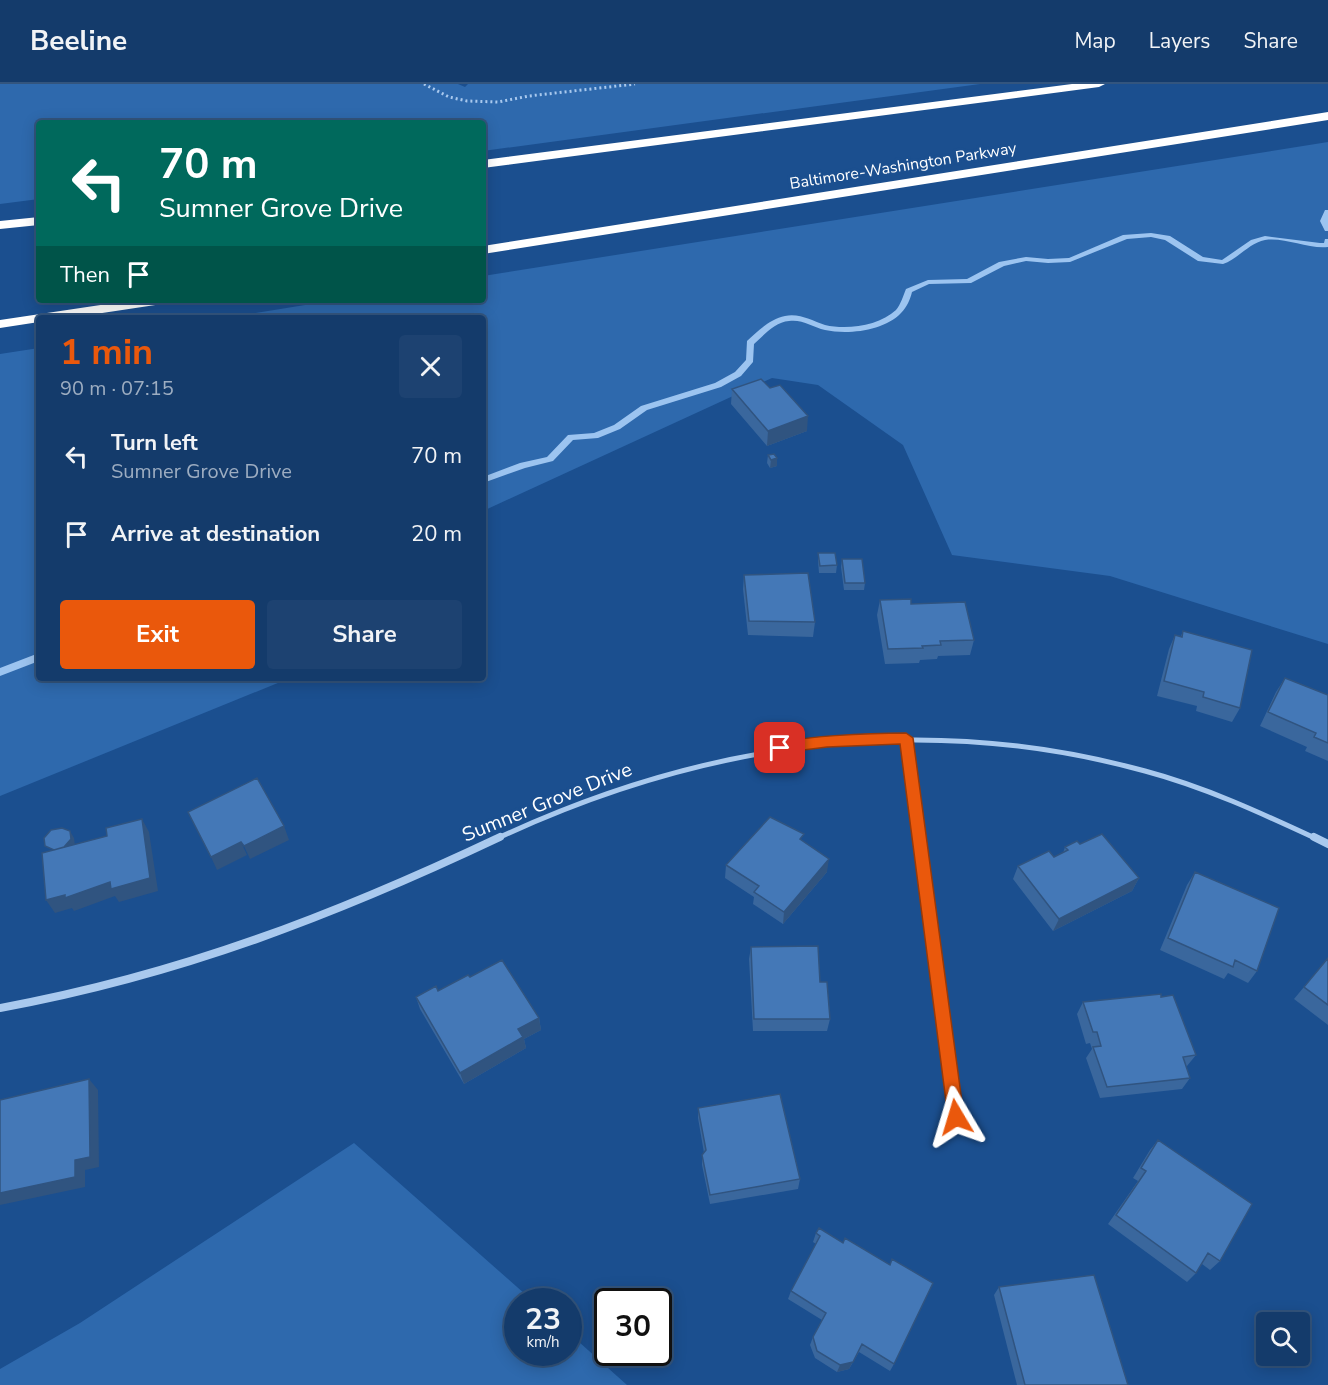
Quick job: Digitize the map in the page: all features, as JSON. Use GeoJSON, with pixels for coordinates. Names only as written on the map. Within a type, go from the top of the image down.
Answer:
{"type":"FeatureCollection","features":[{"type":"Feature","properties":{"kind":"highway"},"geometry":{"type":"LineString","coordinates":[[486,164],[1099,84]]}},
{"type":"Feature","properties":{"kind":"highway","name":"Baltimore-Washington Parkway"},"geometry":{"type":"LineString","coordinates":[[486,250],[1328,116]]}},
{"type":"Feature","properties":{"kind":"highway"},"geometry":{"type":"LineString","coordinates":[[0,225],[36,220]]}},
{"type":"Feature","properties":{"kind":"highway"},"geometry":{"type":"LineString","coordinates":[[60,315],[142,303]]}},
{"type":"Feature","properties":{"kind":"highway"},"geometry":{"type":"LineString","coordinates":[[0,324],[36,319]]}},
{"type":"Feature","properties":{"kind":"street","name":"Sumner Grove Drive"},"geometry":{"type":"LineString","coordinates":[[0,1008],[120,984],[211,957],[287,930],[395,886],[572,806],[690,765],[757,751],[827,741],[906,738],[977,740],[1034,746],[1112,762],[1180,782],[1255,809],[1328,844]]}},
{"type":"Feature","properties":{"kind":"street"},"geometry":{"type":"LineString","coordinates":[[906,738],[956,1117]]}},
{"type":"Feature","properties":{"kind":"path"},"geometry":{"type":"LineString","coordinates":[[424,84],[449,97],[466,101],[498,102],[635,84]]}},
{"type":"Feature","properties":{"kind":"shaded area"},"geometry":{"type":"Polygon","coordinates":[[[0,84],[458,84],[465,87],[468,84],[980,84],[486,151],[486,120],[36,120],[36,199],[0,204],[0,84]]]}},
{"type":"Feature","properties":{"kind":"shaded area"},"geometry":{"type":"Polygon","coordinates":[[[1328,142],[1328,644],[1110,576],[952,555],[903,445],[818,385],[772,378],[486,510],[486,315],[244,315],[318,303],[486,303],[486,276],[1328,142]]]}},
{"type":"Feature","properties":{"kind":"shaded area"},"geometry":{"type":"Polygon","coordinates":[[[36,348],[36,681],[283,681],[0,796],[0,354],[36,348]]]}},
{"type":"Feature","properties":{"kind":"shaded area"},"geometry":{"type":"Polygon","coordinates":[[[354,1143],[518,1288],[504,1288],[504,1366],[582,1366],[582,1345],[594,1355],[594,1366],[606,1366],[627,1385],[0,1385],[0,1369],[80,1323],[354,1143]]]}},
{"type":"Feature","properties":{"kind":"building"},"geometry":{"type":"Polygon","coordinates":[[[761,379],[770,388],[780,385],[808,416],[768,431],[732,389],[761,379]]]}},
{"type":"Feature","properties":{"kind":"building"},"geometry":{"type":"Polygon","coordinates":[[[774,454],[777,458],[771,460],[768,455],[774,454]]]}},
{"type":"Feature","properties":{"kind":"building"},"geometry":{"type":"Polygon","coordinates":[[[818,553],[835,553],[837,565],[820,566],[818,553]]]}},
{"type":"Feature","properties":{"kind":"building"},"geometry":{"type":"Polygon","coordinates":[[[842,559],[862,559],[865,583],[845,583],[842,559]]]}},
{"type":"Feature","properties":{"kind":"building"},"geometry":{"type":"Polygon","coordinates":[[[808,573],[815,622],[749,621],[744,575],[808,573]]]}},
{"type":"Feature","properties":{"kind":"building"},"geometry":{"type":"Polygon","coordinates":[[[911,599],[911,604],[965,602],[974,640],[940,641],[941,645],[922,646],[923,648],[888,649],[880,600],[911,599]]]}},
{"type":"Feature","properties":{"kind":"building"},"geometry":{"type":"Polygon","coordinates":[[[1183,631],[1252,650],[1240,708],[1203,697],[1204,692],[1164,681],[1175,635],[1182,637],[1183,631]]]}},
{"type":"Feature","properties":{"kind":"building"},"geometry":{"type":"Polygon","coordinates":[[[1285,678],[1328,695],[1328,743],[1314,737],[1316,733],[1268,712],[1285,678]]]}},
{"type":"Feature","properties":{"kind":"building"},"geometry":{"type":"Polygon","coordinates":[[[257,778],[284,826],[244,846],[241,842],[211,857],[188,812],[257,778]]]}},
{"type":"Feature","properties":{"kind":"building"},"geometry":{"type":"Polygon","coordinates":[[[770,817],[804,834],[800,839],[829,859],[784,912],[754,892],[759,886],[726,865],[770,817]]]}},
{"type":"Feature","properties":{"kind":"building"},"geometry":{"type":"Polygon","coordinates":[[[142,819],[150,878],[111,889],[110,882],[65,898],[65,895],[46,900],[42,853],[107,836],[106,828],[142,819]]]}},
{"type":"Feature","properties":{"kind":"building"},"geometry":{"type":"Polygon","coordinates":[[[62,828],[70,831],[71,839],[64,847],[54,850],[45,846],[44,838],[51,830],[62,828]]]}},
{"type":"Feature","properties":{"kind":"building"},"geometry":{"type":"Polygon","coordinates":[[[1102,834],[1139,878],[1059,919],[1018,866],[1049,851],[1054,857],[1068,850],[1065,847],[1077,841],[1080,844],[1102,834]]]}},
{"type":"Feature","properties":{"kind":"building"},"geometry":{"type":"Polygon","coordinates":[[[1195,872],[1279,908],[1257,971],[1235,960],[1233,967],[1168,938],[1195,872]]]}},
{"type":"Feature","properties":{"kind":"building"},"geometry":{"type":"Polygon","coordinates":[[[818,946],[820,982],[827,982],[830,1019],[754,1019],[751,947],[818,946]]]}},
{"type":"Feature","properties":{"kind":"building"},"geometry":{"type":"Polygon","coordinates":[[[1328,958],[1328,1005],[1304,987],[1328,958]]]}},
{"type":"Feature","properties":{"kind":"building"},"geometry":{"type":"Polygon","coordinates":[[[502,960],[539,1018],[518,1029],[523,1037],[460,1073],[416,997],[436,986],[438,991],[502,960]]]}},
{"type":"Feature","properties":{"kind":"building"},"geometry":{"type":"Polygon","coordinates":[[[1161,994],[1161,997],[1173,995],[1196,1055],[1183,1057],[1190,1078],[1107,1087],[1093,1047],[1101,1046],[1097,1032],[1093,1032],[1083,1002],[1161,994]]]}},
{"type":"Feature","properties":{"kind":"building"},"geometry":{"type":"Polygon","coordinates":[[[89,1079],[90,1157],[75,1160],[75,1177],[0,1193],[0,1100],[89,1079]]]}},
{"type":"Feature","properties":{"kind":"building"},"geometry":{"type":"Polygon","coordinates":[[[780,1094],[800,1179],[710,1195],[702,1155],[706,1150],[698,1108],[780,1094]]]}},
{"type":"Feature","properties":{"kind":"building"},"geometry":{"type":"Polygon","coordinates":[[[1158,1140],[1252,1204],[1220,1261],[1208,1253],[1196,1273],[1116,1215],[1146,1171],[1141,1168],[1158,1140]]]}},
{"type":"Feature","properties":{"kind":"building"},"geometry":{"type":"Polygon","coordinates":[[[819,1228],[843,1243],[845,1238],[890,1265],[892,1259],[933,1283],[894,1364],[862,1344],[853,1362],[840,1365],[817,1351],[813,1337],[826,1313],[791,1291],[820,1236],[816,1233],[819,1228]]]}},
{"type":"Feature","properties":{"kind":"building"},"geometry":{"type":"Polygon","coordinates":[[[1094,1275],[1128,1385],[1025,1385],[999,1287],[1094,1275]]]}},
{"type":"Feature","properties":{"kind":"waterway"},"geometry":{"type":"LineString","coordinates":[[1328,212],[1324,221],[1328,229]]}},
{"type":"Feature","properties":{"kind":"waterway"},"geometry":{"type":"LineString","coordinates":[[486,479],[523,465],[550,459],[571,437],[595,436],[617,427],[644,408],[718,385],[738,374],[750,360],[750,343],[769,326],[787,318],[797,318],[837,329],[870,326],[898,312],[909,291],[928,282],[968,281],[1002,264],[1026,259],[1070,260],[1126,237],[1151,235],[1167,238],[1201,259],[1223,262],[1259,239],[1272,238],[1320,245],[1328,245],[1328,241]]}},
{"type":"Feature","properties":{"kind":"waterway"},"geometry":{"type":"LineString","coordinates":[[0,672],[36,658]]}},
{"type":"Feature","properties":{"kind":"route"},"geometry":{"type":"LineString","coordinates":[[780,748],[827,741],[906,738],[956,1117]]}}]}
